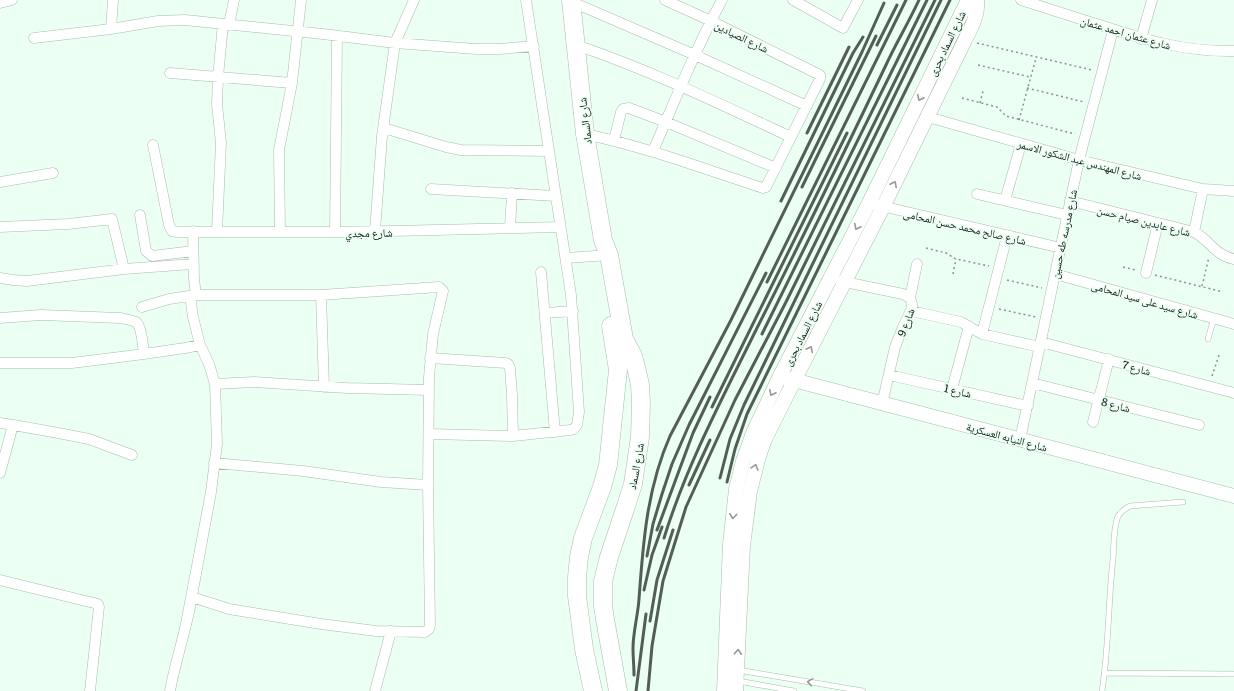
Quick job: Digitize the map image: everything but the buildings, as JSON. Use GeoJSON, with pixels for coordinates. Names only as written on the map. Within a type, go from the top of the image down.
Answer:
{"type":"FeatureCollection","features":[{"type":"Feature","properties":{"kind":"highway","name":"شارع السماد"},"geometry":{"type":"LineString","coordinates":[[580,3],[576,45],[585,134],[604,251],[618,370],[608,465],[584,538],[579,557],[577,576],[577,596],[584,649],[594,691]]}},
{"type":"Feature","properties":{"kind":"highway","name":"شارع السماد"},"geometry":{"type":"LineString","coordinates":[[604,251],[624,340],[633,356],[640,385],[641,417],[638,455],[633,484],[609,557],[603,581],[603,606],[618,691]]}},
{"type":"Feature","properties":{"kind":"highway"},"geometry":{"type":"LineString","coordinates":[[598,691],[584,606],[585,577],[594,536],[614,484],[625,444],[630,402],[624,340]]}},
{"type":"Feature","properties":{"kind":"highway"},"geometry":{"type":"LineString","coordinates":[[607,691],[593,594],[594,576],[601,546],[626,473],[625,444],[618,370]]}},
{"type":"Feature","properties":{"kind":"street"},"geometry":{"type":"LineString","coordinates":[[0,3],[12,0]]}},
{"type":"Feature","properties":{"kind":"street"},"geometry":{"type":"LineString","coordinates":[[111,29],[112,0]]}},
{"type":"Feature","properties":{"kind":"street"},"geometry":{"type":"LineString","coordinates":[[217,231],[221,143],[217,104],[218,77],[226,24],[234,0]]}},
{"type":"Feature","properties":{"kind":"street"},"geometry":{"type":"LineString","coordinates":[[280,232],[279,150],[292,83],[301,0]]}},
{"type":"Feature","properties":{"kind":"street"},"geometry":{"type":"LineString","coordinates":[[375,232],[384,128],[395,43],[414,0]]}},
{"type":"Feature","properties":{"kind":"street"},"geometry":{"type":"LineString","coordinates":[[429,434],[513,436],[574,429],[577,425],[579,416],[573,311],[526,0]]}},
{"type":"Feature","properties":{"kind":"street","name":"شارع الصيادين"},"geometry":{"type":"LineString","coordinates":[[665,0],[819,74],[821,77],[807,106]]}},
{"type":"Feature","properties":{"kind":"street"},"geometry":{"type":"LineString","coordinates":[[653,151],[695,55],[722,0]]}},
{"type":"Feature","properties":{"kind":"street"},"geometry":{"type":"LineString","coordinates":[[793,0],[841,28],[844,27],[858,0]]}},
{"type":"Feature","properties":{"kind":"street","name":"شارع السماد بحرى"},"geometry":{"type":"LineString","coordinates":[[743,490],[754,471],[765,439],[794,381],[869,203],[968,0]]}},
{"type":"Feature","properties":{"kind":"street","name":"شارع السماد بحرى"},"geometry":{"type":"LineString","coordinates":[[731,680],[736,545],[743,490],[743,461],[753,433],[780,376],[883,207],[965,40],[976,14],[977,0]]}},
{"type":"Feature","properties":{"kind":"street","name":"شارع عثمان احمد عثمان"},"geometry":{"type":"LineString","coordinates":[[1021,0],[1046,4],[1113,30],[1164,45],[1209,51],[1234,50]]}},
{"type":"Feature","properties":{"kind":"street"},"geometry":{"type":"LineString","coordinates":[[1141,39],[1152,0]]}},
{"type":"Feature","properties":{"kind":"street"},"geometry":{"type":"LineString","coordinates":[[580,3],[807,106],[766,187],[763,188],[653,151],[614,140],[585,134]]}},
{"type":"Feature","properties":{"kind":"street"},"geometry":{"type":"LineString","coordinates":[[34,38],[111,29],[158,21],[185,20],[395,43],[476,49],[500,49],[534,46]]}},
{"type":"Feature","properties":{"kind":"street","name":"شارع مدرسه طه حسين"},"geometry":{"type":"LineString","coordinates":[[1020,440],[1079,160],[1113,30]]}},
{"type":"Feature","properties":{"kind":"street"},"geometry":{"type":"LineString","coordinates":[[335,232],[337,36]]}},
{"type":"Feature","properties":{"kind":"street"},"geometry":{"type":"LineString","coordinates":[[576,45],[611,57],[681,86],[791,137]]}},
{"type":"Feature","properties":{"kind":"street"},"geometry":{"type":"LineString","coordinates":[[170,73],[292,83]]}},
{"type":"Feature","properties":{"kind":"street"},"geometry":{"type":"LineString","coordinates":[[614,140],[621,112],[623,109],[629,108],[776,168]]}},
{"type":"Feature","properties":{"kind":"street","name":"شارع المهندس عبد الشكور الاسمر"},"geometry":{"type":"LineString","coordinates":[[928,117],[1079,160],[1203,189],[1234,191]]}},
{"type":"Feature","properties":{"kind":"street"},"geometry":{"type":"LineString","coordinates":[[384,128],[446,147],[461,150],[549,151]]}},
{"type":"Feature","properties":{"kind":"street"},"geometry":{"type":"LineString","coordinates":[[1005,200],[1021,144]]}},
{"type":"Feature","properties":{"kind":"street","name":"شارع مجدي"},"geometry":{"type":"LineString","coordinates":[[153,145],[172,231],[375,232],[560,227]]}},
{"type":"Feature","properties":{"kind":"street"},"geometry":{"type":"LineString","coordinates":[[0,182],[53,173]]}},
{"type":"Feature","properties":{"kind":"street"},"geometry":{"type":"LineString","coordinates":[[432,189],[556,196]]}},
{"type":"Feature","properties":{"kind":"street"},"geometry":{"type":"LineString","coordinates":[[1194,232],[1203,189]]}},
{"type":"Feature","properties":{"kind":"street"},"geometry":{"type":"LineString","coordinates":[[510,228],[512,193]]}},
{"type":"Feature","properties":{"kind":"street"},"geometry":{"type":"LineString","coordinates":[[977,194],[1068,215]]}},
{"type":"Feature","properties":{"kind":"street","name":"شارع عابدين صيام حسن"},"geometry":{"type":"LineString","coordinates":[[1070,201],[1194,232],[1203,238],[1220,254],[1234,259]]}},
{"type":"Feature","properties":{"kind":"street","name":"شارع صالح محمد حسن المحامى"},"geometry":{"type":"LineString","coordinates":[[869,203],[1060,248]]}},
{"type":"Feature","properties":{"kind":"street"},"geometry":{"type":"LineString","coordinates":[[140,215],[146,252],[148,254],[152,256],[193,251]]}},
{"type":"Feature","properties":{"kind":"street"},"geometry":{"type":"LineString","coordinates":[[0,227],[61,224],[112,219],[124,269]]}},
{"type":"Feature","properties":{"kind":"street"},"geometry":{"type":"LineString","coordinates":[[1146,273],[1158,223]]}},
{"type":"Feature","properties":{"kind":"street"},"geometry":{"type":"LineString","coordinates":[[170,691],[182,644],[207,515],[217,444],[215,384],[209,364],[200,345],[193,317],[193,231]]}},
{"type":"Feature","properties":{"kind":"street"},"geometry":{"type":"LineString","coordinates":[[982,334],[1007,236]]}},
{"type":"Feature","properties":{"kind":"street"},"geometry":{"type":"LineString","coordinates":[[566,258],[604,251]]}},
{"type":"Feature","properties":{"kind":"street"},"geometry":{"type":"LineString","coordinates":[[0,278],[27,281],[124,269],[193,264]]}},
{"type":"Feature","properties":{"kind":"street"},"geometry":{"type":"LineString","coordinates":[[910,298],[917,264]]}},
{"type":"Feature","properties":{"kind":"street"},"geometry":{"type":"LineString","coordinates":[[541,272],[556,432]]}},
{"type":"Feature","properties":{"kind":"street","name":"شارع سيد على سيد المحامى"},"geometry":{"type":"LineString","coordinates":[[1055,274],[1234,324]]}},
{"type":"Feature","properties":{"kind":"street","name":"شارع 9"},"geometry":{"type":"LineString","coordinates":[[837,281],[904,294],[910,298],[912,304],[911,311],[902,327],[882,404]]}},
{"type":"Feature","properties":{"kind":"street"},"geometry":{"type":"LineString","coordinates":[[142,306],[170,299],[193,296],[321,295],[439,287],[443,291],[433,334],[430,358],[428,485],[430,627],[425,632],[391,631],[321,624],[229,609],[192,597]]}},
{"type":"Feature","properties":{"kind":"street"},"geometry":{"type":"LineString","coordinates":[[321,295],[324,387]]}},
{"type":"Feature","properties":{"kind":"street"},"geometry":{"type":"LineString","coordinates":[[545,313],[573,311]]}},
{"type":"Feature","properties":{"kind":"street","name":"شارع 7"},"geometry":{"type":"LineString","coordinates":[[911,311],[958,321],[982,334],[1040,344],[1109,360],[1234,393]]}},
{"type":"Feature","properties":{"kind":"street"},"geometry":{"type":"LineString","coordinates":[[0,318],[41,315],[120,318],[130,320],[139,325],[144,354]]}},
{"type":"Feature","properties":{"kind":"street"},"geometry":{"type":"LineString","coordinates":[[952,389],[968,326]]}},
{"type":"Feature","properties":{"kind":"street"},"geometry":{"type":"LineString","coordinates":[[0,363],[72,363],[200,345]]}},
{"type":"Feature","properties":{"kind":"street"},"geometry":{"type":"LineString","coordinates":[[430,358],[508,364],[510,366],[513,436]]}},
{"type":"Feature","properties":{"kind":"street"},"geometry":{"type":"LineString","coordinates":[[1093,422],[1109,360]]}},
{"type":"Feature","properties":{"kind":"street","name":"شارع 1"},"geometry":{"type":"LineString","coordinates":[[889,374],[1028,406]]}},
{"type":"Feature","properties":{"kind":"street","name":"شارع النيابه العسكرية"},"geometry":{"type":"LineString","coordinates":[[780,376],[794,381],[1234,496]]}},
{"type":"Feature","properties":{"kind":"street"},"geometry":{"type":"LineString","coordinates":[[215,384],[254,382],[324,387],[429,390]]}},
{"type":"Feature","properties":{"kind":"street","name":"شارع 8"},"geometry":{"type":"LineString","coordinates":[[1032,383],[1199,425]]}},
{"type":"Feature","properties":{"kind":"street"},"geometry":{"type":"LineString","coordinates":[[0,424],[89,439],[132,455]]}},
{"type":"Feature","properties":{"kind":"street"},"geometry":{"type":"LineString","coordinates":[[0,473],[13,425]]}},
{"type":"Feature","properties":{"kind":"street"},"geometry":{"type":"LineString","coordinates":[[214,463],[303,471],[381,482],[428,485]]}},
{"type":"Feature","properties":{"kind":"street"},"geometry":{"type":"LineString","coordinates":[[204,530],[185,629],[211,492]]}},
{"type":"Feature","properties":{"kind":"street"},"geometry":{"type":"LineString","coordinates":[[0,580],[98,604],[90,691]]}},
{"type":"Feature","properties":{"kind":"street"},"geometry":{"type":"LineString","coordinates":[[375,691],[391,631]]}},
{"type":"Feature","properties":{"kind":"lane"},"geometry":{"type":"LineString","coordinates":[[1208,339],[1214,318]]}},
{"type":"Feature","properties":{"kind":"lane"},"geometry":{"type":"LineString","coordinates":[[1102,691],[1105,674],[1115,528],[1119,515],[1122,510],[1130,506],[1183,502]]}},
{"type":"Feature","properties":{"kind":"lane"},"geometry":{"type":"LineString","coordinates":[[1105,674],[1234,674]]}},
{"type":"Feature","properties":{"kind":"lane"},"geometry":{"type":"LineString","coordinates":[[731,680],[794,691]]}},
{"type":"Feature","properties":{"kind":"lane"},"geometry":{"type":"LineString","coordinates":[[731,680],[863,691]]}},
{"type":"Feature","properties":{"kind":"path"},"geometry":{"type":"LineString","coordinates":[[965,40],[1102,73]]}},
{"type":"Feature","properties":{"kind":"path"},"geometry":{"type":"LineString","coordinates":[[1019,120],[1036,57]]}},
{"type":"Feature","properties":{"kind":"path"},"geometry":{"type":"LineString","coordinates":[[978,65],[1030,77]]}},
{"type":"Feature","properties":{"kind":"path"},"geometry":{"type":"LineString","coordinates":[[1027,88],[1094,105]]}},
{"type":"Feature","properties":{"kind":"path"},"geometry":{"type":"LineString","coordinates":[[980,103],[983,91]]}},
{"type":"Feature","properties":{"kind":"path"},"geometry":{"type":"LineString","coordinates":[[962,98],[998,107],[1006,116],[1085,137]]}},
{"type":"Feature","properties":{"kind":"path"},"geometry":{"type":"LineString","coordinates":[[1202,286],[1212,247]]}},
{"type":"Feature","properties":{"kind":"path"},"geometry":{"type":"LineString","coordinates":[[926,248],[946,253],[956,259],[1052,290]]}},
{"type":"Feature","properties":{"kind":"path"},"geometry":{"type":"LineString","coordinates":[[953,274],[956,259]]}},
{"type":"Feature","properties":{"kind":"path"},"geometry":{"type":"LineString","coordinates":[[1123,267],[1223,292]]}},
{"type":"Feature","properties":{"kind":"path"},"geometry":{"type":"LineString","coordinates":[[989,307],[1046,319]]}},
{"type":"Feature","properties":{"kind":"path"},"geometry":{"type":"LineString","coordinates":[[1209,386],[1219,355]]}},
{"type":"Feature","properties":{"kind":"railway"},"geometry":{"type":"LineString","coordinates":[[767,282],[906,0]]}},
{"type":"Feature","properties":{"kind":"railway"},"geometry":{"type":"LineString","coordinates":[[664,538],[683,484],[706,431],[919,0]]}},
{"type":"Feature","properties":{"kind":"railway"},"geometry":{"type":"LineString","coordinates":[[762,334],[927,0]]}},
{"type":"Feature","properties":{"kind":"railway"},"geometry":{"type":"LineString","coordinates":[[648,691],[652,646],[663,581],[686,507],[735,400],[785,304],[935,0]]}},
{"type":"Feature","properties":{"kind":"railway"},"geometry":{"type":"LineString","coordinates":[[720,478],[730,439],[744,405],[941,0]]}},
{"type":"Feature","properties":{"kind":"railway"},"geometry":{"type":"LineString","coordinates":[[727,482],[735,449],[747,414],[950,0]]}},
{"type":"Feature","properties":{"kind":"railway"},"geometry":{"type":"LineString","coordinates":[[634,675],[633,642],[647,516],[662,456],[670,436],[731,320],[862,52],[884,3]]}},
{"type":"Feature","properties":{"kind":"railway"},"geometry":{"type":"LineString","coordinates":[[877,45],[897,5]]}},
{"type":"Feature","properties":{"kind":"railway"},"geometry":{"type":"LineString","coordinates":[[802,187],[876,36]]}},
{"type":"Feature","properties":{"kind":"railway"},"geometry":{"type":"LineString","coordinates":[[781,201],[853,53],[863,37]]}},
{"type":"Feature","properties":{"kind":"railway"},"geometry":{"type":"LineString","coordinates":[[807,133],[849,47]]}},
{"type":"Feature","properties":{"kind":"railway"},"geometry":{"type":"LineString","coordinates":[[712,407],[847,133]]}},
{"type":"Feature","properties":{"kind":"railway"},"geometry":{"type":"LineString","coordinates":[[647,556],[653,524],[672,464],[689,425],[766,273]]}},
{"type":"Feature","properties":{"kind":"railway"},"geometry":{"type":"LineString","coordinates":[[657,530],[693,433],[710,397]]}},
{"type":"Feature","properties":{"kind":"railway"},"geometry":{"type":"LineString","coordinates":[[689,485],[710,440]]}},
{"type":"Feature","properties":{"kind":"railway"},"geometry":{"type":"LineString","coordinates":[[644,590],[652,555],[662,527]]}},
{"type":"Feature","properties":{"kind":"railway"},"geometry":{"type":"LineString","coordinates":[[650,621],[657,580],[673,530]]}},
{"type":"Feature","properties":{"kind":"railway"},"geometry":{"type":"LineString","coordinates":[[636,691],[646,614]]}}]}
